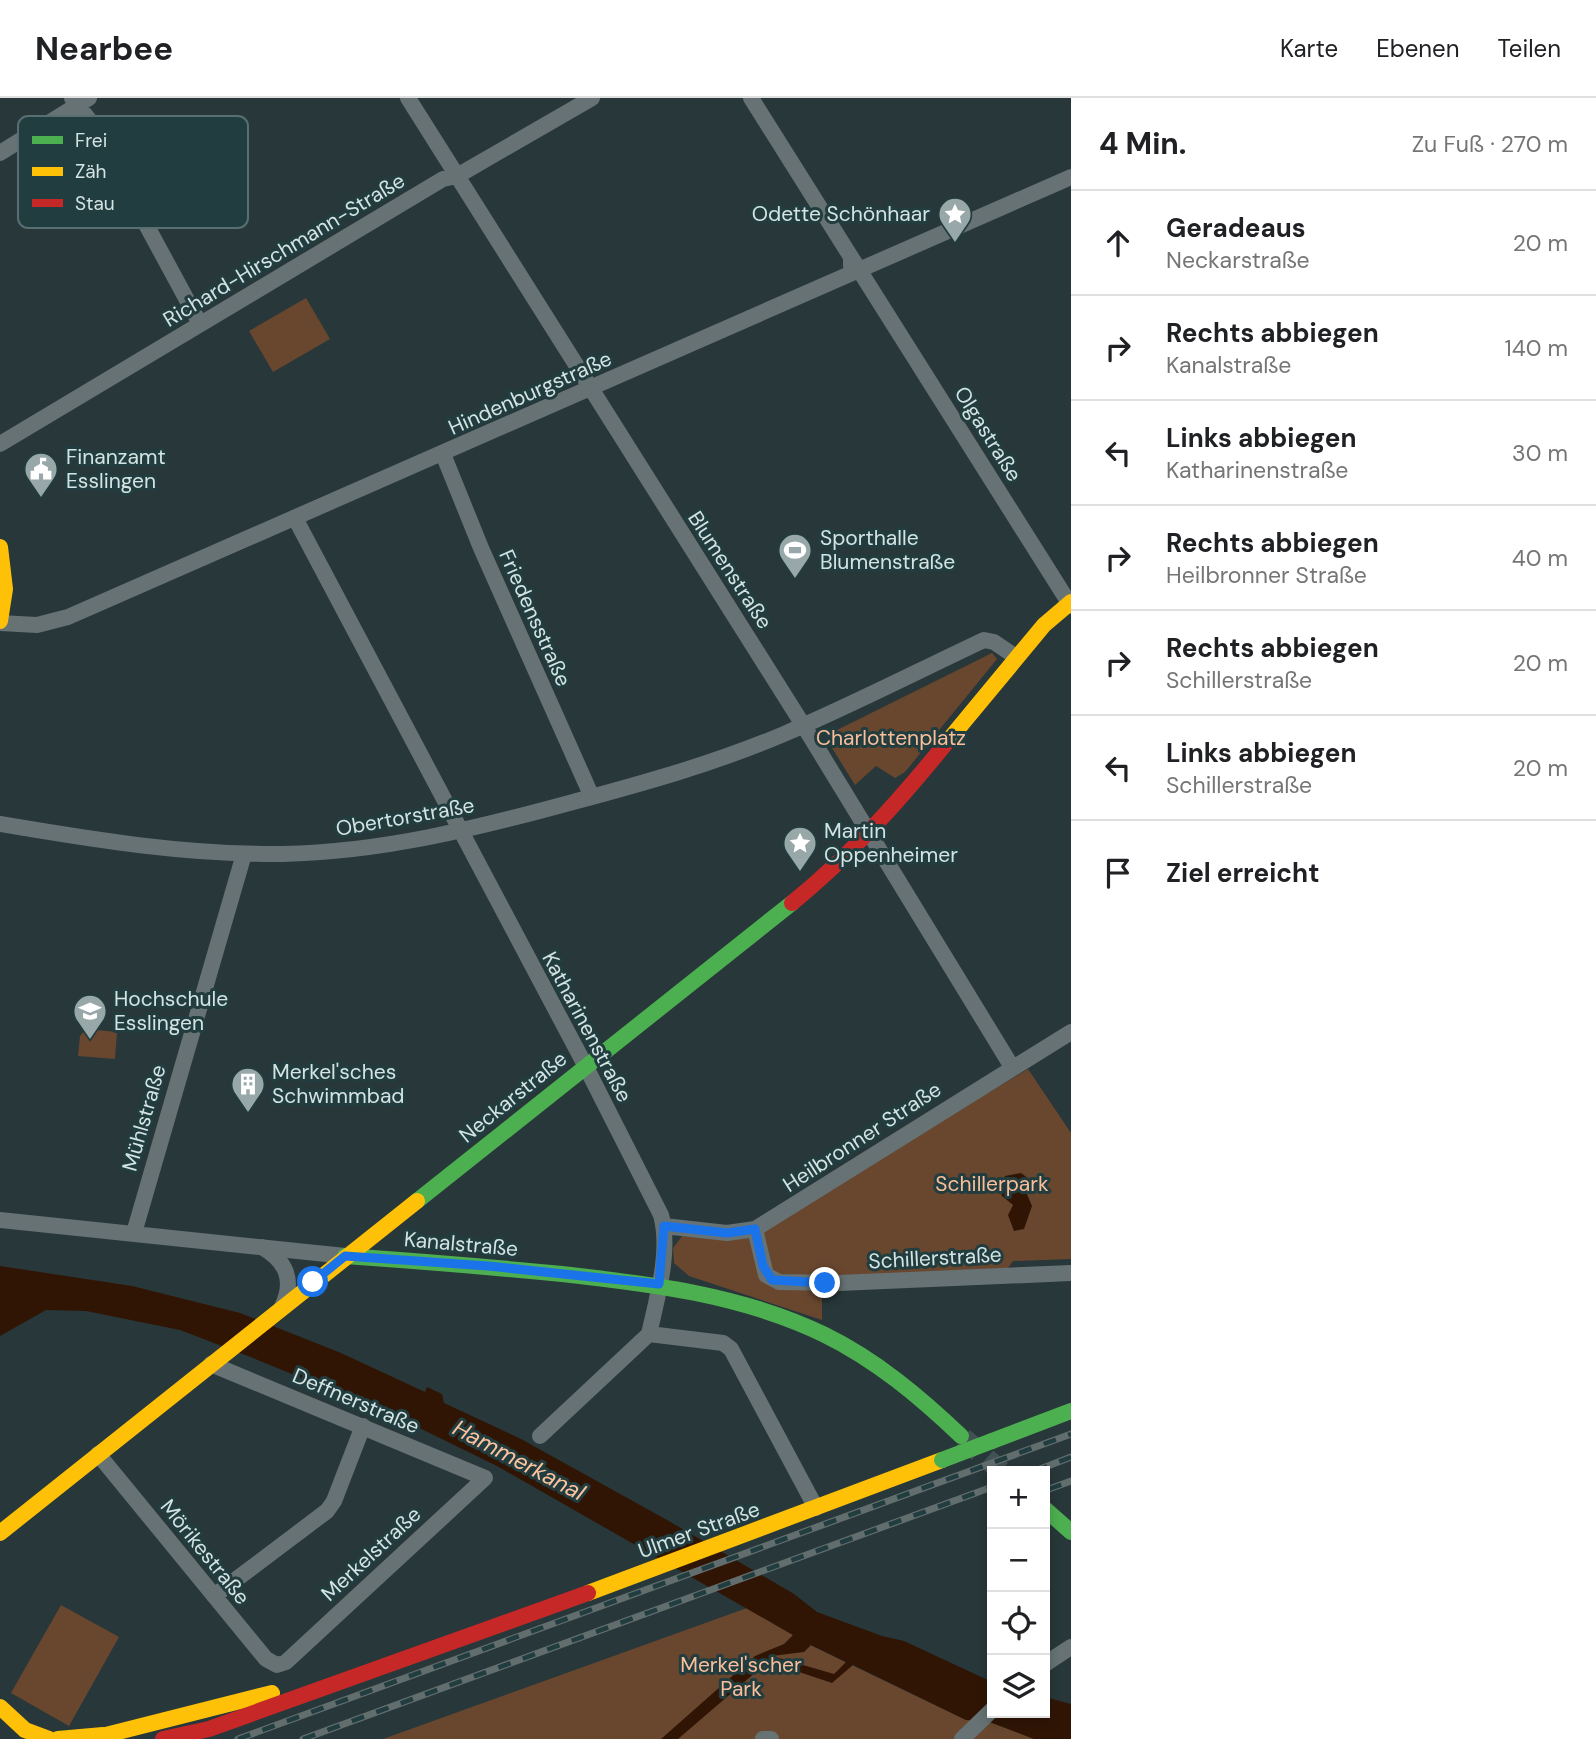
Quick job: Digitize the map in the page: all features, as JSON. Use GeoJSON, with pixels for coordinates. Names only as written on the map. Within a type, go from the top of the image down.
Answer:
{"type":"FeatureCollection","features":[{"type":"Feature","properties":{"kind":"street","name":"Blumenstraße"},"geometry":{"type":"LineString","coordinates":[[408,98],[803,725],[1012,1067]]}},
{"type":"Feature","properties":{"kind":"street","name":"Richard-Hirschmann-Straße"},"geometry":{"type":"LineString","coordinates":[[0,444],[443,179],[457,176],[592,98]]}},
{"type":"Feature","properties":{"kind":"street","name":"Olgastraße"},"geometry":{"type":"LineString","coordinates":[[751,98],[851,268],[869,285],[1070,604]]}},
{"type":"Feature","properties":{"kind":"street"},"geometry":{"type":"LineString","coordinates":[[55,116],[79,100],[87,116]]}},
{"type":"Feature","properties":{"kind":"street"},"geometry":{"type":"LineString","coordinates":[[0,153],[18,141]]}},
{"type":"Feature","properties":{"kind":"street","name":"Hindenburgstraße"},"geometry":{"type":"LineString","coordinates":[[0,622],[37,625],[68,617],[443,454],[851,268],[876,262],[1071,177]]}},
{"type":"Feature","properties":{"kind":"street"},"geometry":{"type":"LineString","coordinates":[[149,228],[201,324]]}},
{"type":"Feature","properties":{"kind":"street"},"geometry":{"type":"LineString","coordinates":[[869,285],[868,272],[876,262]]}},
{"type":"Feature","properties":{"kind":"street","name":"Friedensstraße"},"geometry":{"type":"LineString","coordinates":[[443,454],[481,548],[592,797]]}},
{"type":"Feature","properties":{"kind":"street","name":"Katharinenstraße"},"geometry":{"type":"LineString","coordinates":[[295,518],[585,1065],[664,1226]]}},
{"type":"Feature","properties":{"kind":"street"},"geometry":{"type":"LineString","coordinates":[[0,547],[5,589],[0,622]]}},
{"type":"Feature","properties":{"kind":"street","name":"Neckarstraße"},"geometry":{"type":"LineString","coordinates":[[0,1533],[834,869],[870,834],[1044,625],[1070,604]]}},
{"type":"Feature","properties":{"kind":"street","name":"Obertorstraße"},"geometry":{"type":"LineString","coordinates":[[0,824],[109,844],[244,854],[379,846],[459,831],[702,765],[803,725],[984,640],[994,642],[1016,657]]}},
{"type":"Feature","properties":{"kind":"street","name":"Mühlstraße"},"geometry":{"type":"LineString","coordinates":[[134,1233],[244,854]]}},
{"type":"Feature","properties":{"kind":"street","name":"Heilbronner Straße"},"geometry":{"type":"LineString","coordinates":[[664,1226],[727,1233],[755,1229],[1071,1032]]}},
{"type":"Feature","properties":{"kind":"street","name":"Kanalstraße"},"geometry":{"type":"LineString","coordinates":[[0,1220],[260,1245],[345,1256],[488,1266],[659,1284],[755,1308],[825,1335],[879,1369],[961,1436]]}},
{"type":"Feature","properties":{"kind":"street"},"geometry":{"type":"LineString","coordinates":[[540,1436],[649,1334],[659,1284],[664,1226]]}},
{"type":"Feature","properties":{"kind":"street","name":"Schillerstraße"},"geometry":{"type":"LineString","coordinates":[[755,1229],[766,1275],[779,1282],[839,1283],[1071,1273]]}},
{"type":"Feature","properties":{"kind":"street"},"geometry":{"type":"LineString","coordinates":[[260,1245],[273,1253],[286,1269],[289,1286],[282,1307]]}},
{"type":"Feature","properties":{"kind":"street"},"geometry":{"type":"LineString","coordinates":[[649,1334],[723,1343],[731,1349],[816,1508]]}},
{"type":"Feature","properties":{"kind":"street","name":"Deffnerstraße"},"geometry":{"type":"LineString","coordinates":[[214,1362],[485,1478]]}},
{"type":"Feature","properties":{"kind":"street","name":"Ulmer Straße"},"geometry":{"type":"LineString","coordinates":[[163,1739],[209,1729],[655,1569],[1071,1411]]}},
{"type":"Feature","properties":{"kind":"street"},"geometry":{"type":"LineString","coordinates":[[214,1596],[327,1511],[334,1501],[363,1426]]}},
{"type":"Feature","properties":{"kind":"street","name":"Mörikestraße"},"geometry":{"type":"LineString","coordinates":[[98,1454],[269,1662],[277,1665],[286,1662]]}},
{"type":"Feature","properties":{"kind":"street","name":"Merkelstraße"},"geometry":{"type":"LineString","coordinates":[[286,1662],[485,1478]]}},
{"type":"Feature","properties":{"kind":"street"},"geometry":{"type":"LineString","coordinates":[[1050,1513],[1071,1532]]}},
{"type":"Feature","properties":{"kind":"street"},"geometry":{"type":"LineString","coordinates":[[1050,1661],[1071,1647]]}},
{"type":"Feature","properties":{"kind":"street","name":"Ulmer Straße"},"geometry":{"type":"LineString","coordinates":[[58,1739],[90,1734],[97,1737],[309,1683],[339,1681]]}},
{"type":"Feature","properties":{"kind":"street"},"geometry":{"type":"LineString","coordinates":[[0,1707],[25,1730],[49,1739]]}},
{"type":"Feature","properties":{"kind":"street"},"geometry":{"type":"LineString","coordinates":[[0,1712],[14,1739]]}},
{"type":"Feature","properties":{"kind":"street"},"geometry":{"type":"LineString","coordinates":[[967,1734],[987,1715]]}},
{"type":"Feature","properties":{"kind":"street"},"geometry":{"type":"LineString","coordinates":[[187,1739],[209,1729]]}},
{"type":"Feature","properties":{"kind":"street"},"geometry":{"type":"LineString","coordinates":[[763,1739],[771,1739]]}},
{"type":"Feature","properties":{"kind":"green space"},"geometry":{"type":"Polygon","coordinates":[[[306,298],[330,339],[273,372],[249,331],[306,298]]]}},
{"type":"Feature","properties":{"kind":"green space","name":"Charlottenplatz"},"geometry":{"type":"Polygon","coordinates":[[[992,653],[997,659],[905,772],[895,778],[876,766],[855,785],[829,743],[837,730],[992,653]]]}},
{"type":"Feature","properties":{"kind":"green space"},"geometry":{"type":"Polygon","coordinates":[[[86,1029],[117,1032],[115,1059],[78,1056],[80,1036],[86,1029]]]}},
{"type":"Feature","properties":{"kind":"green space","name":"Schillerpark"},"geometry":{"type":"Polygon","coordinates":[[[1028,1069],[1071,1133],[1071,1259],[1013,1261],[1008,1268],[822,1278],[822,1320],[689,1276],[674,1263],[673,1248],[682,1236],[728,1239],[873,1162],[1028,1069]]]}},
{"type":"Feature","properties":{"kind":"green space"},"geometry":{"type":"Polygon","coordinates":[[[61,1605],[119,1637],[69,1726],[11,1693],[61,1605]]]}},
{"type":"Feature","properties":{"kind":"green space","name":"Merkel'scher Park"},"geometry":{"type":"Polygon","coordinates":[[[747,1608],[810,1645],[966,1720],[987,1721],[1034,1739],[383,1739],[747,1608]]]}},
{"type":"Feature","properties":{"kind":"water"},"geometry":{"type":"Polygon","coordinates":[[[1021,1173],[1029,1179],[1026,1192],[1032,1206],[1024,1229],[1014,1231],[1008,1215],[1013,1205],[1002,1196],[999,1188],[1005,1176],[1021,1173]]]}},
{"type":"Feature","properties":{"kind":"water","name":"Hammerkanal"},"geometry":{"type":"Polygon","coordinates":[[[0,1266],[132,1286],[240,1313],[341,1353],[425,1392],[427,1387],[442,1394],[444,1403],[521,1439],[667,1520],[794,1594],[817,1612],[882,1636],[904,1641],[987,1680],[987,1718],[1050,1718],[1050,1698],[1071,1704],[1071,1739],[1034,1739],[987,1721],[966,1720],[853,1665],[832,1683],[772,1663],[763,1666],[678,1739],[661,1739],[755,1656],[784,1644],[793,1635],[497,1466],[397,1417],[180,1330],[86,1311],[46,1310],[0,1336],[0,1266]],[[811,1645],[804,1652],[772,1656],[834,1674],[846,1662],[811,1645]]]}},
{"type":"Feature","properties":{"kind":"tunnel"},"geometry":{"type":"LineString","coordinates":[[963,1438],[995,1466]]}},
{"type":"Feature","properties":{"kind":"railway"},"geometry":{"type":"LineString","coordinates":[[238,1739],[1071,1434]]}},
{"type":"Feature","properties":{"kind":"railway"},"geometry":{"type":"LineString","coordinates":[[1048,1466],[1071,1457]]}},
{"type":"Feature","properties":{"kind":"railway"},"geometry":{"type":"LineString","coordinates":[[1050,1489],[1071,1481]]}},
{"type":"Feature","properties":{"kind":"railway"},"geometry":{"type":"LineString","coordinates":[[303,1739],[987,1489]]}},
{"type":"Feature","properties":{"kind":"traffic: fast"},"geometry":{"type":"LineString","coordinates":[[417,1201],[792,903]]}},
{"type":"Feature","properties":{"kind":"traffic: fast"},"geometry":{"type":"LineString","coordinates":[[345,1256],[535,1271],[630,1282],[696,1293],[762,1310],[825,1335],[862,1356],[913,1393],[961,1436]]}},
{"type":"Feature","properties":{"kind":"traffic: fast"},"geometry":{"type":"LineString","coordinates":[[992,1441],[1071,1411]]}},
{"type":"Feature","properties":{"kind":"traffic: fast"},"geometry":{"type":"LineString","coordinates":[[942,1460],[992,1441]]}},
{"type":"Feature","properties":{"kind":"traffic: fast"},"geometry":{"type":"LineString","coordinates":[[1050,1513],[1071,1532]]}},
{"type":"Feature","properties":{"kind":"traffic: slow"},"geometry":{"type":"LineString","coordinates":[[0,547],[5,589],[0,621]]}},
{"type":"Feature","properties":{"kind":"traffic: slow"},"geometry":{"type":"LineString","coordinates":[[947,742],[1044,625],[1071,602]]}},
{"type":"Feature","properties":{"kind":"traffic: slow"},"geometry":{"type":"LineString","coordinates":[[0,1533],[417,1201]]}},
{"type":"Feature","properties":{"kind":"traffic: slow"},"geometry":{"type":"LineString","coordinates":[[588,1593],[942,1460]]}},
{"type":"Feature","properties":{"kind":"traffic: slow"},"geometry":{"type":"LineString","coordinates":[[90,1739],[272,1693]]}},
{"type":"Feature","properties":{"kind":"traffic: slow"},"geometry":{"type":"LineString","coordinates":[[0,1707],[25,1730],[49,1739]]}},
{"type":"Feature","properties":{"kind":"traffic: slow"},"geometry":{"type":"LineString","coordinates":[[58,1739],[103,1735]]}},
{"type":"Feature","properties":{"kind":"traffic: jam"},"geometry":{"type":"LineString","coordinates":[[792,903],[874,827],[947,742]]}},
{"type":"Feature","properties":{"kind":"traffic: jam"},"geometry":{"type":"LineString","coordinates":[[163,1739],[209,1729],[588,1593]]}},
{"type":"Feature","properties":{"kind":"place","name":"Odette Schönhaar"},"geometry":{"type":"Point","coordinates":[955,244]}},
{"type":"Feature","properties":{"kind":"place","name":"Finanzamt Esslingen"},"geometry":{"type":"Point","coordinates":[41,499]}},
{"type":"Feature","properties":{"kind":"place","name":"Sporthalle Blumenstraße"},"geometry":{"type":"Point","coordinates":[795,580]}},
{"type":"Feature","properties":{"kind":"place","name":"Martin Oppenheimer"},"geometry":{"type":"Point","coordinates":[800,873]}},
{"type":"Feature","properties":{"kind":"place","name":"Hochschule Esslingen"},"geometry":{"type":"Point","coordinates":[90,1041]}},
{"type":"Feature","properties":{"kind":"place","name":"Merkel'sches Schwimmbad"},"geometry":{"type":"Point","coordinates":[248,1114]}},
{"type":"Feature","properties":{"kind":"route"},"geometry":{"type":"LineString","coordinates":[[313,1282],[345,1256],[488,1266],[659,1284],[664,1226],[727,1233],[755,1229],[763,1266],[766,1275],[772,1280],[825,1283]]}}]}
